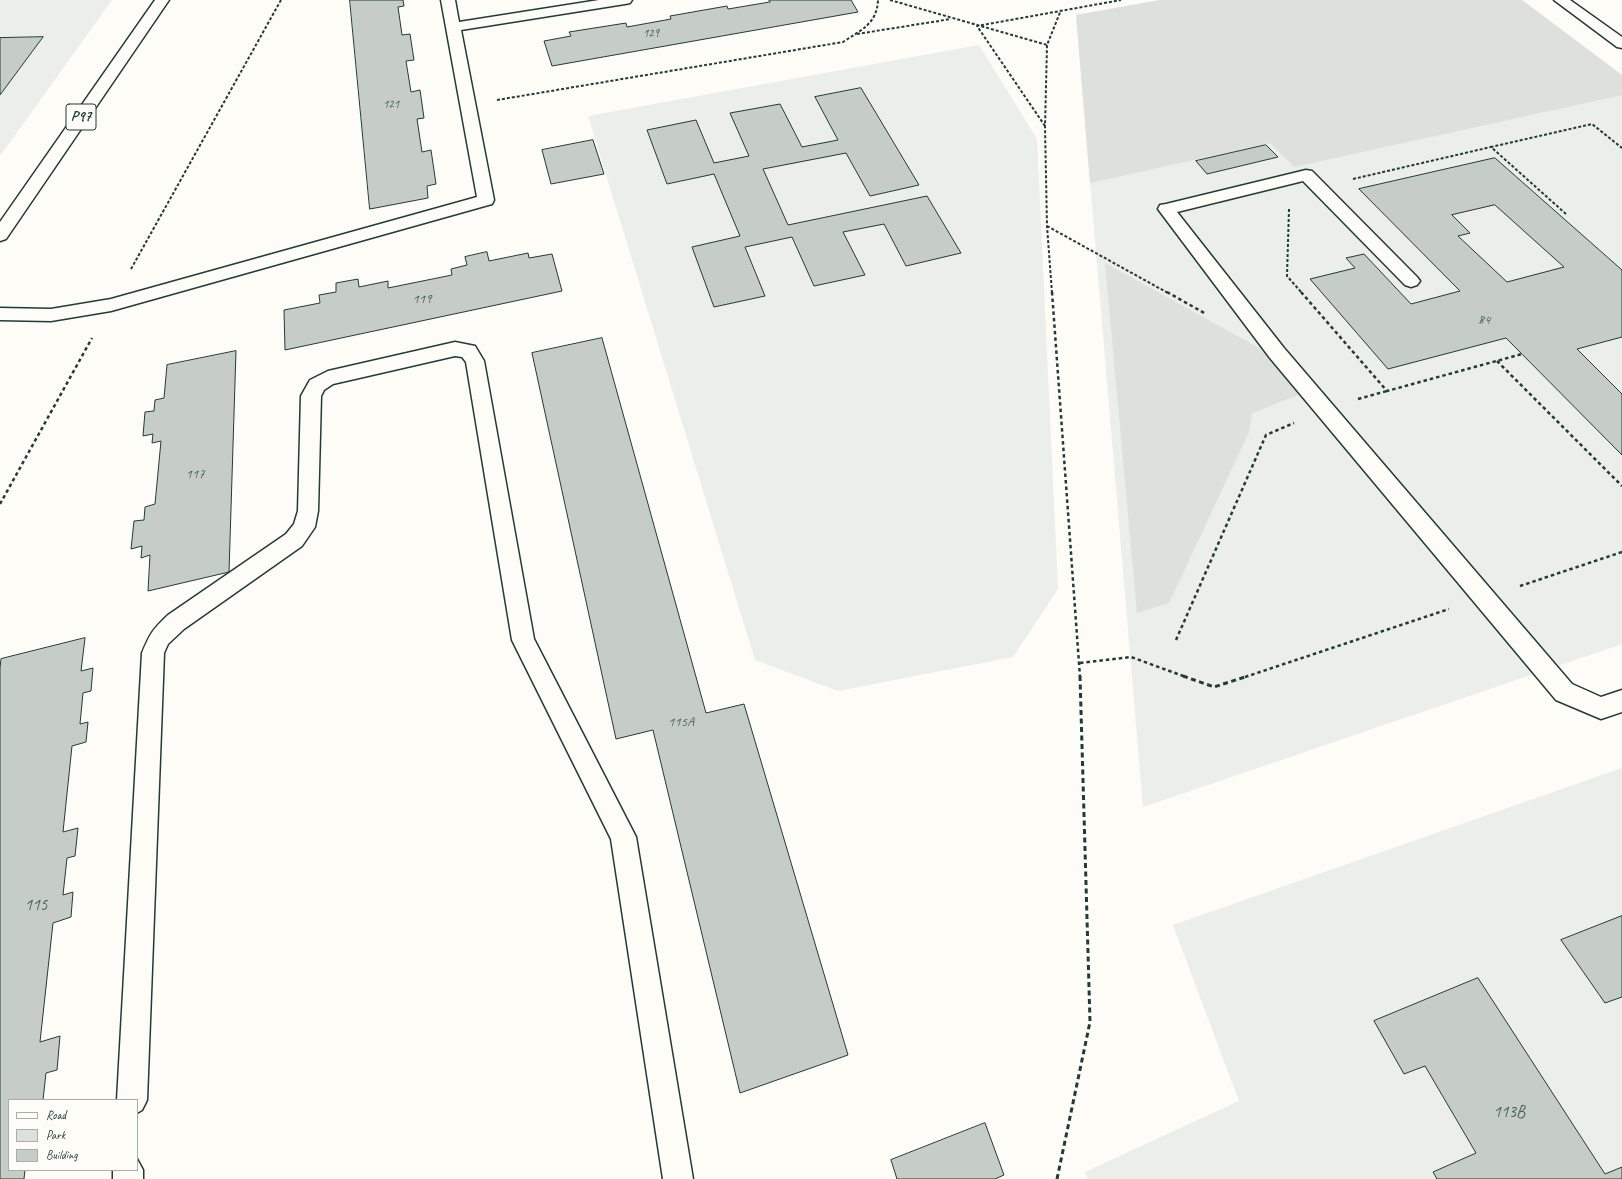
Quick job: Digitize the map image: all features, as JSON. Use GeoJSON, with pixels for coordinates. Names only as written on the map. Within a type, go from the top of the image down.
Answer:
{"type":"FeatureCollection","features":[{"type":"Feature","properties":{"kind":"main road","name":"Р97"},"geometry":{"type":"LineString","coordinates":[[0,235],[162,0]]}},
{"type":"Feature","properties":{"kind":"main road"},"geometry":{"type":"LineString","coordinates":[[0,314],[51,315],[111,305],[486,200],[448,0]]}},
{"type":"Feature","properties":{"kind":"main road"},"geometry":{"type":"LineString","coordinates":[[454,27],[625,0]]}},
{"type":"Feature","properties":{"kind":"main road"},"geometry":{"type":"LineString","coordinates":[[1561,0],[1622,44]]}},
{"type":"Feature","properties":{"kind":"main road"},"geometry":{"type":"LineString","coordinates":[[1410,280],[1306,175],[1166,209],[1277,353],[1486,597],[1564,692],[1601,708],[1622,701]]}},
{"type":"Feature","properties":{"kind":"main road"},"geometry":{"type":"LineString","coordinates":[[132,1099],[153,653],[160,637],[176,622],[294,540],[304,527],[308,511],[311,396],[316,385],[328,378],[455,349],[468,351],[476,361],[523,640],[623,837],[678,1179]]}},
{"type":"Feature","properties":{"kind":"path"},"geometry":{"type":"LineString","coordinates":[[0,504],[281,0]]}},
{"type":"Feature","properties":{"kind":"path"},"geometry":{"type":"LineString","coordinates":[[469,105],[843,42],[868,26],[878,12],[878,0]]}},
{"type":"Feature","properties":{"kind":"path"},"geometry":{"type":"LineString","coordinates":[[890,0],[1047,45]]}},
{"type":"Feature","properties":{"kind":"path"},"geometry":{"type":"LineString","coordinates":[[977,26],[1121,0]]}},
{"type":"Feature","properties":{"kind":"path"},"geometry":{"type":"LineString","coordinates":[[1057,1179],[1090,1022],[1080,663],[1047,226],[1045,127],[1047,45],[1061,10]]}},
{"type":"Feature","properties":{"kind":"path"},"geometry":{"type":"LineString","coordinates":[[855,34],[954,19]]}},
{"type":"Feature","properties":{"kind":"path"},"geometry":{"type":"LineString","coordinates":[[977,26],[1045,127]]}},
{"type":"Feature","properties":{"kind":"path"},"geometry":{"type":"LineString","coordinates":[[1318,187],[1592,124],[1622,148]]}},
{"type":"Feature","properties":{"kind":"path"},"geometry":{"type":"LineString","coordinates":[[1491,147],[1566,214]]}},
{"type":"Feature","properties":{"kind":"path"},"geometry":{"type":"LineString","coordinates":[[1292,178],[1289,193],[1287,276],[1386,391]]}},
{"type":"Feature","properties":{"kind":"path"},"geometry":{"type":"LineString","coordinates":[[1047,226],[1207,315]]}},
{"type":"Feature","properties":{"kind":"path"},"geometry":{"type":"LineString","coordinates":[[1176,640],[1266,435],[1324,408],[1522,354]]}},
{"type":"Feature","properties":{"kind":"path"},"geometry":{"type":"LineString","coordinates":[[1496,361],[1622,486]]}},
{"type":"Feature","properties":{"kind":"path"},"geometry":{"type":"LineString","coordinates":[[1080,663],[1131,657],[1214,687],[1622,552]]}},
{"type":"Feature","properties":{"kind":"shaded area"},"geometry":{"type":"Polygon","coordinates":[[[0,0],[112,0],[0,156],[0,0]]]}},
{"type":"Feature","properties":{"kind":"shaded area"},"geometry":{"type":"Polygon","coordinates":[[[1160,0],[1522,0],[1622,75],[1622,644],[1143,807],[1076,15],[1160,0]]]}},
{"type":"Feature","properties":{"kind":"shaded area"},"geometry":{"type":"Polygon","coordinates":[[[979,45],[1037,139],[1058,589],[1013,657],[838,691],[755,660],[588,116],[979,45]]]}},
{"type":"Feature","properties":{"kind":"shaded area"},"geometry":{"type":"Polygon","coordinates":[[[1622,768],[1622,1179],[1088,1179],[1085,1172],[1239,1101],[1173,925],[1622,768]]]}},
{"type":"Feature","properties":{"kind":"green space"},"geometry":{"type":"Polygon","coordinates":[[[1160,0],[1522,0],[1622,75],[1622,95],[1294,167],[1270,143],[1090,183],[1076,15],[1160,0]]]}},
{"type":"Feature","properties":{"kind":"green space"},"geometry":{"type":"Polygon","coordinates":[[[1105,263],[1259,348],[1301,394],[1252,413],[1249,432],[1169,603],[1137,613],[1105,263]]]}},
{"type":"Feature","properties":{"kind":"building"},"geometry":{"type":"Polygon","coordinates":[[[350,0],[403,0],[404,6],[398,7],[402,35],[410,34],[414,60],[406,61],[411,92],[420,90],[424,118],[417,119],[422,152],[431,150],[436,184],[427,186],[428,198],[370,209],[350,0]]]}},
{"type":"Feature","properties":{"kind":"building"},"geometry":{"type":"Polygon","coordinates":[[[769,0],[851,0],[858,12],[552,66],[544,41],[571,36],[569,32],[626,23],[627,27],[671,19],[670,16],[727,6],[728,9],[770,2],[769,0]]]}},
{"type":"Feature","properties":{"kind":"building"},"geometry":{"type":"Polygon","coordinates":[[[43,37],[0,95],[0,38],[43,37]]]}},
{"type":"Feature","properties":{"kind":"building"},"geometry":{"type":"Polygon","coordinates":[[[861,88],[919,185],[870,196],[846,153],[763,169],[788,225],[927,196],[961,253],[906,266],[884,224],[843,232],[865,275],[814,286],[792,237],[745,247],[765,296],[714,307],[692,247],[740,236],[714,174],[667,184],[647,130],[696,120],[714,163],[749,156],[730,113],[780,104],[802,147],[838,140],[815,97],[861,88]]]}},
{"type":"Feature","properties":{"kind":"building"},"geometry":{"type":"Polygon","coordinates":[[[593,140],[604,174],[551,184],[542,150],[593,140]]]}},
{"type":"Feature","properties":{"kind":"building"},"geometry":{"type":"Polygon","coordinates":[[[1266,145],[1278,157],[1207,174],[1196,161],[1266,145]]]}},
{"type":"Feature","properties":{"kind":"building"},"geometry":{"type":"Polygon","coordinates":[[[1495,158],[1622,270],[1622,337],[1577,349],[1622,394],[1622,455],[1506,338],[1388,369],[1310,279],[1355,268],[1346,258],[1364,254],[1411,304],[1460,291],[1359,189],[1495,158]],[[1495,205],[1452,215],[1470,233],[1458,236],[1507,282],[1564,267],[1495,205]]]}},
{"type":"Feature","properties":{"kind":"building"},"geometry":{"type":"Polygon","coordinates":[[[487,252],[489,261],[528,253],[529,258],[552,254],[562,291],[285,350],[284,310],[320,303],[319,295],[336,292],[336,283],[358,279],[359,287],[388,281],[388,288],[452,275],[451,269],[467,265],[465,257],[487,252]]]}},
{"type":"Feature","properties":{"kind":"building"},"geometry":{"type":"Polygon","coordinates":[[[602,338],[706,713],[744,704],[848,1055],[740,1093],[653,730],[616,739],[532,353],[602,338]]]}},
{"type":"Feature","properties":{"kind":"building"},"geometry":{"type":"Polygon","coordinates":[[[236,351],[229,572],[148,591],[150,555],[141,558],[142,546],[131,549],[134,521],[144,520],[145,507],[155,504],[161,441],[152,443],[153,434],[143,436],[145,412],[154,411],[155,400],[164,398],[167,365],[236,351]]]}},
{"type":"Feature","properties":{"kind":"building"},"geometry":{"type":"Polygon","coordinates":[[[85,638],[81,671],[93,668],[91,691],[83,693],[80,724],[88,722],[86,742],[72,746],[63,832],[78,828],[75,856],[67,858],[63,895],[73,892],[71,917],[53,923],[40,1042],[60,1036],[57,1070],[46,1073],[43,1099],[8,1099],[8,1171],[25,1171],[24,1179],[0,1179],[1,659],[85,638]]]}},
{"type":"Feature","properties":{"kind":"building"},"geometry":{"type":"Polygon","coordinates":[[[1622,916],[1622,997],[1605,1003],[1561,940],[1622,916]]]}},
{"type":"Feature","properties":{"kind":"building"},"geometry":{"type":"Polygon","coordinates":[[[1478,978],[1605,1174],[1622,1167],[1622,1179],[1437,1179],[1433,1172],[1476,1153],[1425,1066],[1404,1074],[1374,1021],[1478,978]]]}},
{"type":"Feature","properties":{"kind":"building"},"geometry":{"type":"Polygon","coordinates":[[[985,1123],[1004,1175],[995,1179],[897,1179],[891,1160],[985,1123]]]}}]}
